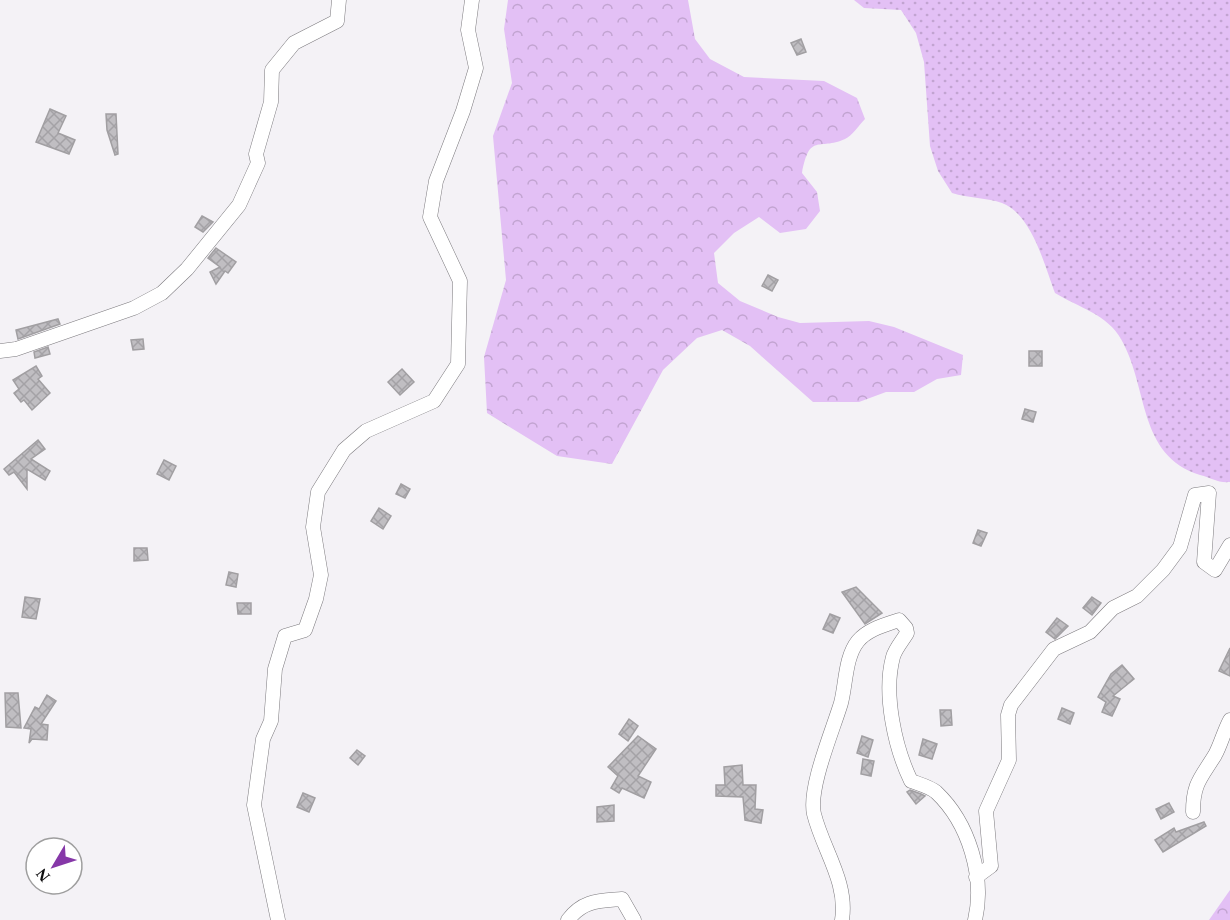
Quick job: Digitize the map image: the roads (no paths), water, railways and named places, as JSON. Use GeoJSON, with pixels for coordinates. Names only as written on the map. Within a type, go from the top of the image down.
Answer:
{"type":"FeatureCollection","features":[{"type":"Feature","properties":{"kind":"street"},"geometry":{"type":"LineString","coordinates":[[0,351],[16,349],[134,308],[162,293],[187,269],[239,205],[258,163],[256,154],[271,102],[272,70],[294,43],[337,21],[339,0]]}},
{"type":"Feature","properties":{"kind":"street"},"geometry":{"type":"LineString","coordinates":[[278,920],[254,805],[263,739],[271,721],[275,669],[285,636],[305,630],[316,599],[321,574],[312,527],[318,492],[344,450],[366,431],[434,401],[458,364],[460,281],[430,217],[436,181],[463,111],[476,68],[468,30],[472,0]]}},
{"type":"Feature","properties":{"kind":"street"},"geometry":{"type":"LineString","coordinates":[[976,878],[991,866],[986,811],[1009,760],[1008,715],[1011,705],[1035,673],[1054,650],[1090,632],[1113,608],[1137,596],[1163,570],[1180,548],[1195,495],[1209,493],[1204,562],[1215,570],[1230,545]]}},
{"type":"Feature","properties":{"kind":"street"},"geometry":{"type":"LineString","coordinates":[[842,920],[844,905],[834,866],[814,812],[818,778],[841,702],[846,674],[858,641],[874,629],[899,620],[907,633],[893,655],[888,694],[906,771],[911,782],[935,791],[965,828],[980,896],[975,920]]}},
{"type":"Feature","properties":{"kind":"street"},"geometry":{"type":"LineString","coordinates":[[1193,812],[1193,793],[1197,780],[1216,753],[1230,720]]}},
{"type":"Feature","properties":{"kind":"street"},"geometry":{"type":"LineString","coordinates":[[568,920],[574,911],[591,901],[622,899],[634,920]]}}]}
